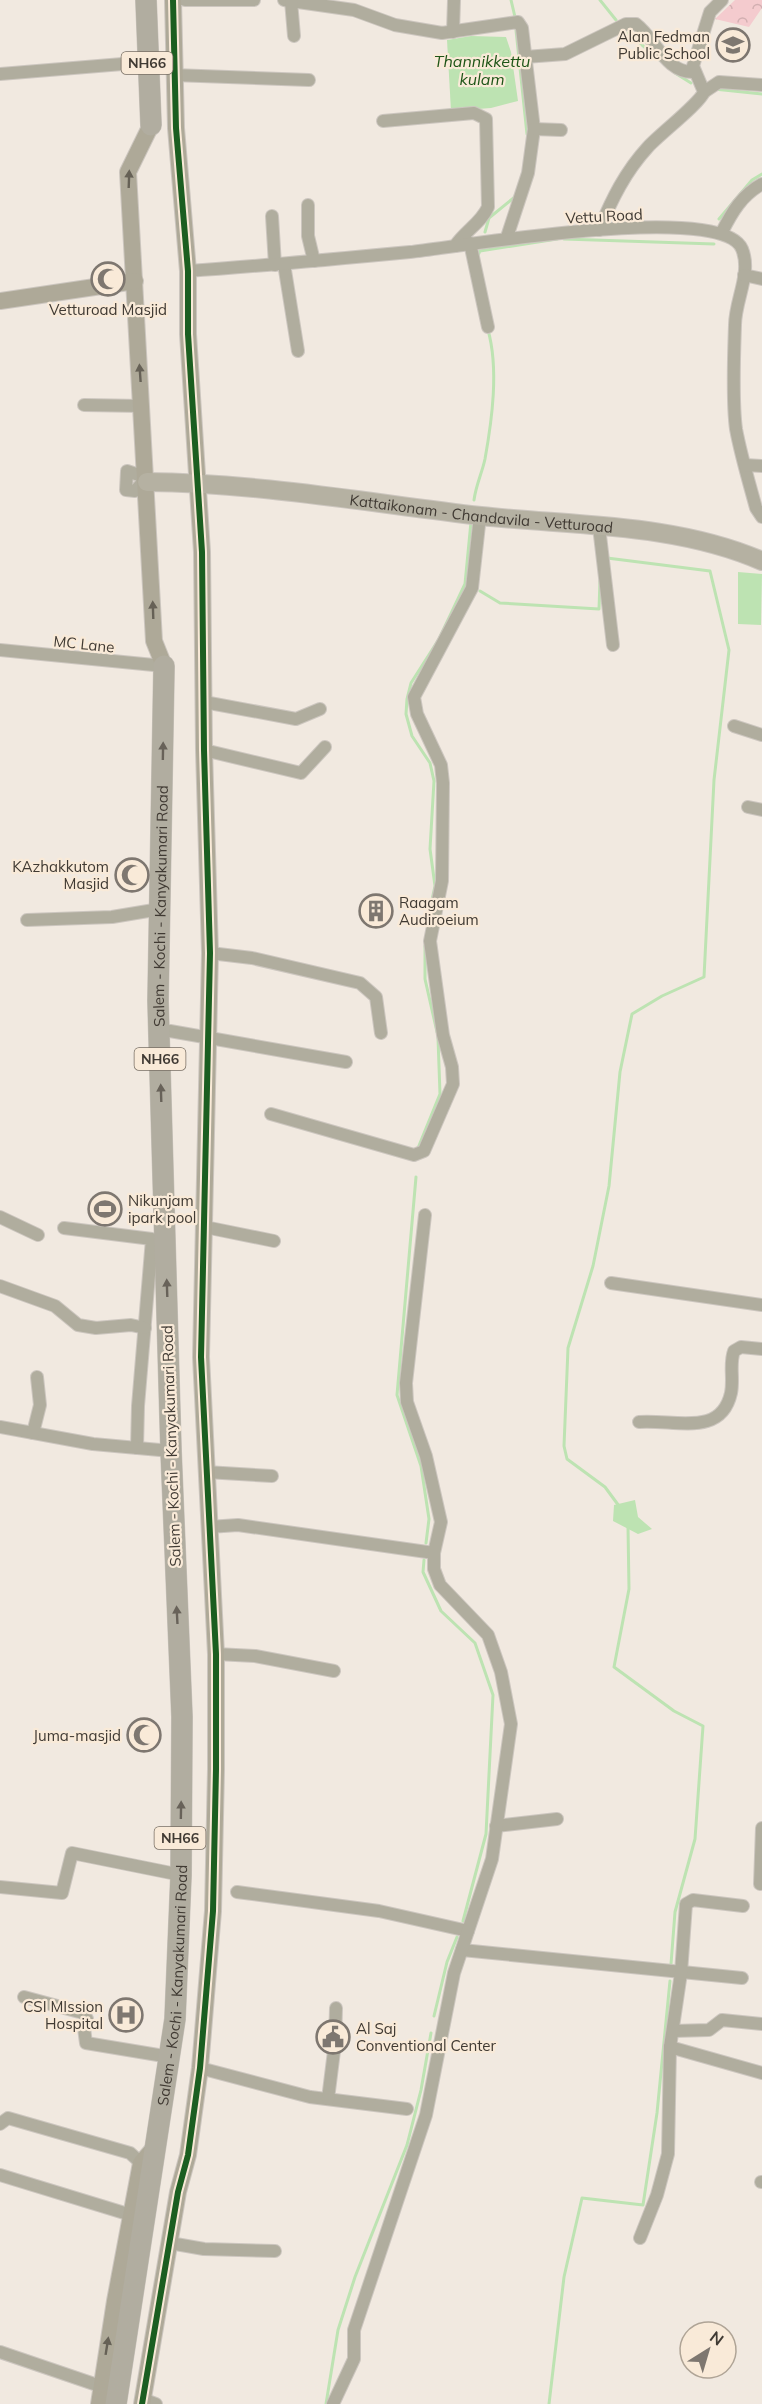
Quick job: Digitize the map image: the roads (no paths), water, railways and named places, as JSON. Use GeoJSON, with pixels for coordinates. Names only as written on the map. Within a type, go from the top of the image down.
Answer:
{"type":"FeatureCollection","features":[{"type":"Feature","properties":{"kind":"highway","name":"NH66"},"geometry":{"type":"LineString","coordinates":[[146,0],[151,125]]}},
{"type":"Feature","properties":{"kind":"highway","name":"Salem - Kochi - Kanyakumari Road"},"geometry":{"type":"LineString","coordinates":[[116,2404],[137,2258],[137,2219],[148,2155],[170,2057],[175,2019],[181,1875],[182,1717],[171,1451],[158,1001],[164,666]]}},
{"type":"Feature","properties":{"kind":"highway","name":"Salem - Kochi - Kanyakumari Road"},"geometry":{"type":"LineString","coordinates":[[137,2219],[152,2257],[142,2403]]}},
{"type":"Feature","properties":{"kind":"main road","name":"Kattaikonam - Chandavila - Vetturoad"},"geometry":{"type":"LineString","coordinates":[[145,482],[197,483],[272,489],[480,516],[683,537],[724,547],[762,561]]}},
{"type":"Feature","properties":{"kind":"street"},"geometry":{"type":"LineString","coordinates":[[142,2403],[188,2155],[200,2068],[213,1911],[216,1654],[201,1357],[210,953],[204,750],[202,552],[188,334],[188,272],[173,75],[173,0]]}},
{"type":"Feature","properties":{"kind":"street"},"geometry":{"type":"LineString","coordinates":[[185,0],[254,0]]}},
{"type":"Feature","properties":{"kind":"street"},"geometry":{"type":"LineString","coordinates":[[284,0],[354,10],[395,25],[442,33],[518,22],[522,28],[534,129],[528,173],[507,237]]}},
{"type":"Feature","properties":{"kind":"street"},"geometry":{"type":"LineString","coordinates":[[453,32],[454,0]]}},
{"type":"Feature","properties":{"kind":"street"},"geometry":{"type":"LineString","coordinates":[[704,92],[693,66],[710,12],[722,0]]}},
{"type":"Feature","properties":{"kind":"street"},"geometry":{"type":"LineString","coordinates":[[291,1],[294,36]]}},
{"type":"Feature","properties":{"kind":"street"},"geometry":{"type":"LineString","coordinates":[[525,57],[565,54],[626,24],[636,24],[673,66],[684,72],[694,72]]}},
{"type":"Feature","properties":{"kind":"street"},"geometry":{"type":"LineString","coordinates":[[0,74],[147,62]]}},
{"type":"Feature","properties":{"kind":"street"},"geometry":{"type":"LineString","coordinates":[[173,75],[309,80]]}},
{"type":"Feature","properties":{"kind":"street"},"geometry":{"type":"LineString","coordinates":[[599,230],[623,177],[648,147],[698,102],[704,92],[720,82],[762,85]]}},
{"type":"Feature","properties":{"kind":"street"},"geometry":{"type":"LineString","coordinates":[[383,121],[474,113],[486,119],[488,207],[484,216],[464,233],[455,246]]}},
{"type":"Feature","properties":{"kind":"street"},"geometry":{"type":"LineString","coordinates":[[151,125],[128,172],[154,641],[164,666]]}},
{"type":"Feature","properties":{"kind":"street"},"geometry":{"type":"LineString","coordinates":[[534,129],[561,130]]}},
{"type":"Feature","properties":{"kind":"street"},"geometry":{"type":"LineString","coordinates":[[762,184],[743,198],[733,209],[722,232],[735,239],[743,250],[744,275],[735,322],[736,428],[756,508],[762,517]]}},
{"type":"Feature","properties":{"kind":"street"},"geometry":{"type":"LineString","coordinates":[[308,206],[308,236],[314,261]]}},
{"type":"Feature","properties":{"kind":"street"},"geometry":{"type":"LineString","coordinates":[[272,216],[279,265],[298,351]]}},
{"type":"Feature","properties":{"kind":"street","name":"Vettu Road"},"geometry":{"type":"LineString","coordinates":[[188,272],[279,265],[455,246],[507,237],[599,230],[696,229],[722,232]]}},
{"type":"Feature","properties":{"kind":"street"},"geometry":{"type":"LineString","coordinates":[[470,243],[488,327]]}},
{"type":"Feature","properties":{"kind":"street"},"geometry":{"type":"LineString","coordinates":[[744,275],[762,279]]}},
{"type":"Feature","properties":{"kind":"street"},"geometry":{"type":"LineString","coordinates":[[0,301],[135,280]]}},
{"type":"Feature","properties":{"kind":"street"},"geometry":{"type":"LineString","coordinates":[[84,405],[142,406]]}},
{"type":"Feature","properties":{"kind":"street"},"geometry":{"type":"LineString","coordinates":[[745,465],[762,466]]}},
{"type":"Feature","properties":{"kind":"street"},"geometry":{"type":"LineString","coordinates":[[272,1114],[414,1155],[424,1151],[448,1100],[453,1084],[452,1067],[443,1035],[430,941],[442,881],[443,783],[441,765],[417,714],[414,697],[472,588],[480,516]]}},
{"type":"Feature","properties":{"kind":"street"},"geometry":{"type":"LineString","coordinates":[[599,527],[613,645]]}},
{"type":"Feature","properties":{"kind":"street","name":"MC Lane"},"geometry":{"type":"LineString","coordinates":[[0,650],[164,666]]}},
{"type":"Feature","properties":{"kind":"street"},"geometry":{"type":"LineString","coordinates":[[204,702],[296,719],[320,709]]}},
{"type":"Feature","properties":{"kind":"street"},"geometry":{"type":"LineString","coordinates":[[734,726],[762,735]]}},
{"type":"Feature","properties":{"kind":"street"},"geometry":{"type":"LineString","coordinates":[[204,750],[301,773],[325,747]]}},
{"type":"Feature","properties":{"kind":"street"},"geometry":{"type":"LineString","coordinates":[[748,807],[762,810]]}},
{"type":"Feature","properties":{"kind":"street"},"geometry":{"type":"LineString","coordinates":[[27,920],[112,917],[160,909]]}},
{"type":"Feature","properties":{"kind":"street"},"geometry":{"type":"LineString","coordinates":[[210,953],[252,958],[360,983],[376,997],[381,1034]]}},
{"type":"Feature","properties":{"kind":"street"},"geometry":{"type":"LineString","coordinates":[[170,1031],[346,1062]]}},
{"type":"Feature","properties":{"kind":"street"},"geometry":{"type":"LineString","coordinates":[[333,2404],[354,2359],[354,2330],[426,2115],[454,1973],[492,1859],[511,1724],[507,1696],[488,1635],[440,1585],[435,1569],[434,1552],[441,1522],[426,1455],[407,1402],[406,1383],[425,1215]]}},
{"type":"Feature","properties":{"kind":"street"},"geometry":{"type":"LineString","coordinates":[[0,1217],[38,1235]]}},
{"type":"Feature","properties":{"kind":"street"},"geometry":{"type":"LineString","coordinates":[[205,1227],[274,1241]]}},
{"type":"Feature","properties":{"kind":"street"},"geometry":{"type":"LineString","coordinates":[[64,1228],[152,1239],[138,1406],[137,1448]]}},
{"type":"Feature","properties":{"kind":"street"},"geometry":{"type":"LineString","coordinates":[[611,1283],[762,1305]]}},
{"type":"Feature","properties":{"kind":"street"},"geometry":{"type":"LineString","coordinates":[[0,1286],[55,1306],[78,1325],[96,1328],[131,1325],[145,1328]]}},
{"type":"Feature","properties":{"kind":"street"},"geometry":{"type":"LineString","coordinates":[[639,1422],[693,1423],[709,1421],[720,1416],[727,1407],[732,1389],[734,1351],[741,1347],[762,1349]]}},
{"type":"Feature","properties":{"kind":"street"},"geometry":{"type":"LineString","coordinates":[[33,1433],[40,1405],[37,1377]]}},
{"type":"Feature","properties":{"kind":"street"},"geometry":{"type":"LineString","coordinates":[[0,1428],[93,1444],[171,1451]]}},
{"type":"Feature","properties":{"kind":"street"},"geometry":{"type":"LineString","coordinates":[[206,1472],[272,1476]]}},
{"type":"Feature","properties":{"kind":"street"},"geometry":{"type":"LineString","coordinates":[[209,1527],[238,1525],[434,1552]]}},
{"type":"Feature","properties":{"kind":"street"},"geometry":{"type":"LineString","coordinates":[[216,1654],[255,1656],[334,1671]]}},
{"type":"Feature","properties":{"kind":"street"},"geometry":{"type":"LineString","coordinates":[[496,1826],[557,1819]]}},
{"type":"Feature","properties":{"kind":"street"},"geometry":{"type":"LineString","coordinates":[[760,1884],[762,1828]]}},
{"type":"Feature","properties":{"kind":"street"},"geometry":{"type":"LineString","coordinates":[[0,1887],[62,1893],[72,1853],[181,1875]]}},
{"type":"Feature","properties":{"kind":"street"},"geometry":{"type":"LineString","coordinates":[[237,1892],[379,1911],[468,1931]]}},
{"type":"Feature","properties":{"kind":"street"},"geometry":{"type":"LineString","coordinates":[[640,2238],[657,2195],[668,2154],[670,2047],[681,1973],[685,1911],[689,1900],[743,1906]]}},
{"type":"Feature","properties":{"kind":"street"},"geometry":{"type":"LineString","coordinates":[[462,1950],[742,1978]]}},
{"type":"Feature","properties":{"kind":"street"},"geometry":{"type":"LineString","coordinates":[[24,1997],[83,2013],[87,2019],[84,2028],[86,2043],[170,2057]]}},
{"type":"Feature","properties":{"kind":"street"},"geometry":{"type":"LineString","coordinates":[[328,2099],[335,2043],[336,2008]]}},
{"type":"Feature","properties":{"kind":"street"},"geometry":{"type":"LineString","coordinates":[[672,2031],[709,2030],[722,2020],[762,2024]]}},
{"type":"Feature","properties":{"kind":"street"},"geometry":{"type":"LineString","coordinates":[[670,2047],[762,2073]]}},
{"type":"Feature","properties":{"kind":"street"},"geometry":{"type":"LineString","coordinates":[[200,2068],[295,2094],[408,2109]]}},
{"type":"Feature","properties":{"kind":"street"},"geometry":{"type":"LineString","coordinates":[[0,2124],[9,2118],[148,2155]]}},
{"type":"Feature","properties":{"kind":"street"},"geometry":{"type":"LineString","coordinates":[[0,2175],[137,2219],[100,2386],[99,2404]]}},
{"type":"Feature","properties":{"kind":"street"},"geometry":{"type":"LineString","coordinates":[[170,2243],[204,2249],[275,2251]]}},
{"type":"Feature","properties":{"kind":"street"},"geometry":{"type":"LineString","coordinates":[[0,2352],[100,2386]]}},
{"type":"Feature","properties":{"kind":"water","name":"Thannikkettu kulam"},"geometry":{"type":"Polygon","coordinates":[[[471,36],[506,37],[511,52],[518,101],[491,108],[451,111],[447,40],[471,36]]]}},
{"type":"Feature","properties":{"kind":"water"},"geometry":{"type":"Polygon","coordinates":[[[738,572],[762,574],[761,625],[738,624],[738,572]]]}},
{"type":"Feature","properties":{"kind":"water"},"geometry":{"type":"Polygon","coordinates":[[[635,1500],[638,1517],[652,1529],[638,1534],[613,1521],[614,1505],[635,1500]]]}},
{"type":"Feature","properties":{"kind":"waterway"},"geometry":{"type":"LineString","coordinates":[[511,0],[515,17]]}},
{"type":"Feature","properties":{"kind":"waterway"},"geometry":{"type":"LineString","coordinates":[[600,0],[616,20]]}},
{"type":"Feature","properties":{"kind":"waterway"},"geometry":{"type":"LineString","coordinates":[[516,30],[527,134]]}},
{"type":"Feature","properties":{"kind":"waterway"},"geometry":{"type":"LineString","coordinates":[[628,33],[661,61]]}},
{"type":"Feature","properties":{"kind":"waterway"},"geometry":{"type":"LineString","coordinates":[[675,73],[691,83]]}},
{"type":"Feature","properties":{"kind":"waterway"},"geometry":{"type":"LineString","coordinates":[[714,89],[762,94]]}},
{"type":"Feature","properties":{"kind":"waterway"},"geometry":{"type":"LineString","coordinates":[[719,219],[752,180],[762,174]]}},
{"type":"Feature","properties":{"kind":"waterway"},"geometry":{"type":"LineString","coordinates":[[485,232],[489,218],[516,196]]}},
{"type":"Feature","properties":{"kind":"waterway"},"geometry":{"type":"LineString","coordinates":[[478,255],[480,251],[557,239]]}},
{"type":"Feature","properties":{"kind":"waterway"},"geometry":{"type":"LineString","coordinates":[[564,239],[714,244]]}},
{"type":"Feature","properties":{"kind":"waterway"},"geometry":{"type":"LineString","coordinates":[[474,500],[485,459],[492,411],[494,378],[488,330]]}},
{"type":"Feature","properties":{"kind":"waterway"},"geometry":{"type":"LineString","coordinates":[[431,904],[435,886],[430,849],[434,781],[430,763],[412,736],[406,714],[407,699],[411,683],[439,639],[465,584],[471,522]]}},
{"type":"Feature","properties":{"kind":"waterway"},"geometry":{"type":"LineString","coordinates":[[607,558],[710,571],[729,650],[714,780],[704,977],[662,996],[632,1014],[620,1072],[609,1186],[593,1266],[568,1348],[564,1446],[567,1459],[605,1487],[619,1506]]}},
{"type":"Feature","properties":{"kind":"waterway"},"geometry":{"type":"LineString","coordinates":[[480,591],[500,603],[599,609],[600,581]]}},
{"type":"Feature","properties":{"kind":"waterway"},"geometry":{"type":"LineString","coordinates":[[425,946],[425,979],[437,1032]]}},
{"type":"Feature","properties":{"kind":"waterway"},"geometry":{"type":"LineString","coordinates":[[418,1148],[440,1094],[438,1038]]}},
{"type":"Feature","properties":{"kind":"waterway"},"geometry":{"type":"LineString","coordinates":[[416,1177],[397,1395],[421,1466],[429,1519],[426,1543]]}},
{"type":"Feature","properties":{"kind":"waterway"},"geometry":{"type":"LineString","coordinates":[[628,1527],[629,1589],[614,1667],[674,1711],[703,1726],[695,1839],[675,1912],[671,1964]]}},
{"type":"Feature","properties":{"kind":"waterway"},"geometry":{"type":"LineString","coordinates":[[424,1560],[423,1572],[441,1611],[475,1643],[493,1695],[486,1834],[463,1921]]}},
{"type":"Feature","properties":{"kind":"waterway"},"geometry":{"type":"LineString","coordinates":[[434,2016],[447,1962],[457,1937]]}},
{"type":"Feature","properties":{"kind":"waterway"},"geometry":{"type":"LineString","coordinates":[[549,2404],[564,2277],[582,2198],[643,2205],[657,2113],[670,1981]]}},
{"type":"Feature","properties":{"kind":"waterway"},"geometry":{"type":"LineString","coordinates":[[326,2404],[338,2330],[355,2277],[407,2145],[421,2090],[431,2033]]}},
{"type":"Feature","properties":{"kind":"place","name":"Alan Fedman Public School"},"geometry":{"type":"Point","coordinates":[733,45]}},
{"type":"Feature","properties":{"kind":"place","name":"Vetturoad Masjid"},"geometry":{"type":"Point","coordinates":[108,279]}},
{"type":"Feature","properties":{"kind":"place","name":"KAzhakkutom Masjid"},"geometry":{"type":"Point","coordinates":[132,875]}},
{"type":"Feature","properties":{"kind":"place","name":"Raagam Audiroeium"},"geometry":{"type":"Point","coordinates":[376,911]}},
{"type":"Feature","properties":{"kind":"place","name":"Nikunjam ipark pool"},"geometry":{"type":"Point","coordinates":[105,1209]}},
{"type":"Feature","properties":{"kind":"place","name":"Juma-masjid"},"geometry":{"type":"Point","coordinates":[144,1735]}},
{"type":"Feature","properties":{"kind":"place","name":"CSI MIssion Hospital"},"geometry":{"type":"Point","coordinates":[126,2015]}},
{"type":"Feature","properties":{"kind":"place","name":"Al Saj Conventional Center"},"geometry":{"type":"Point","coordinates":[333,2037]}}]}
